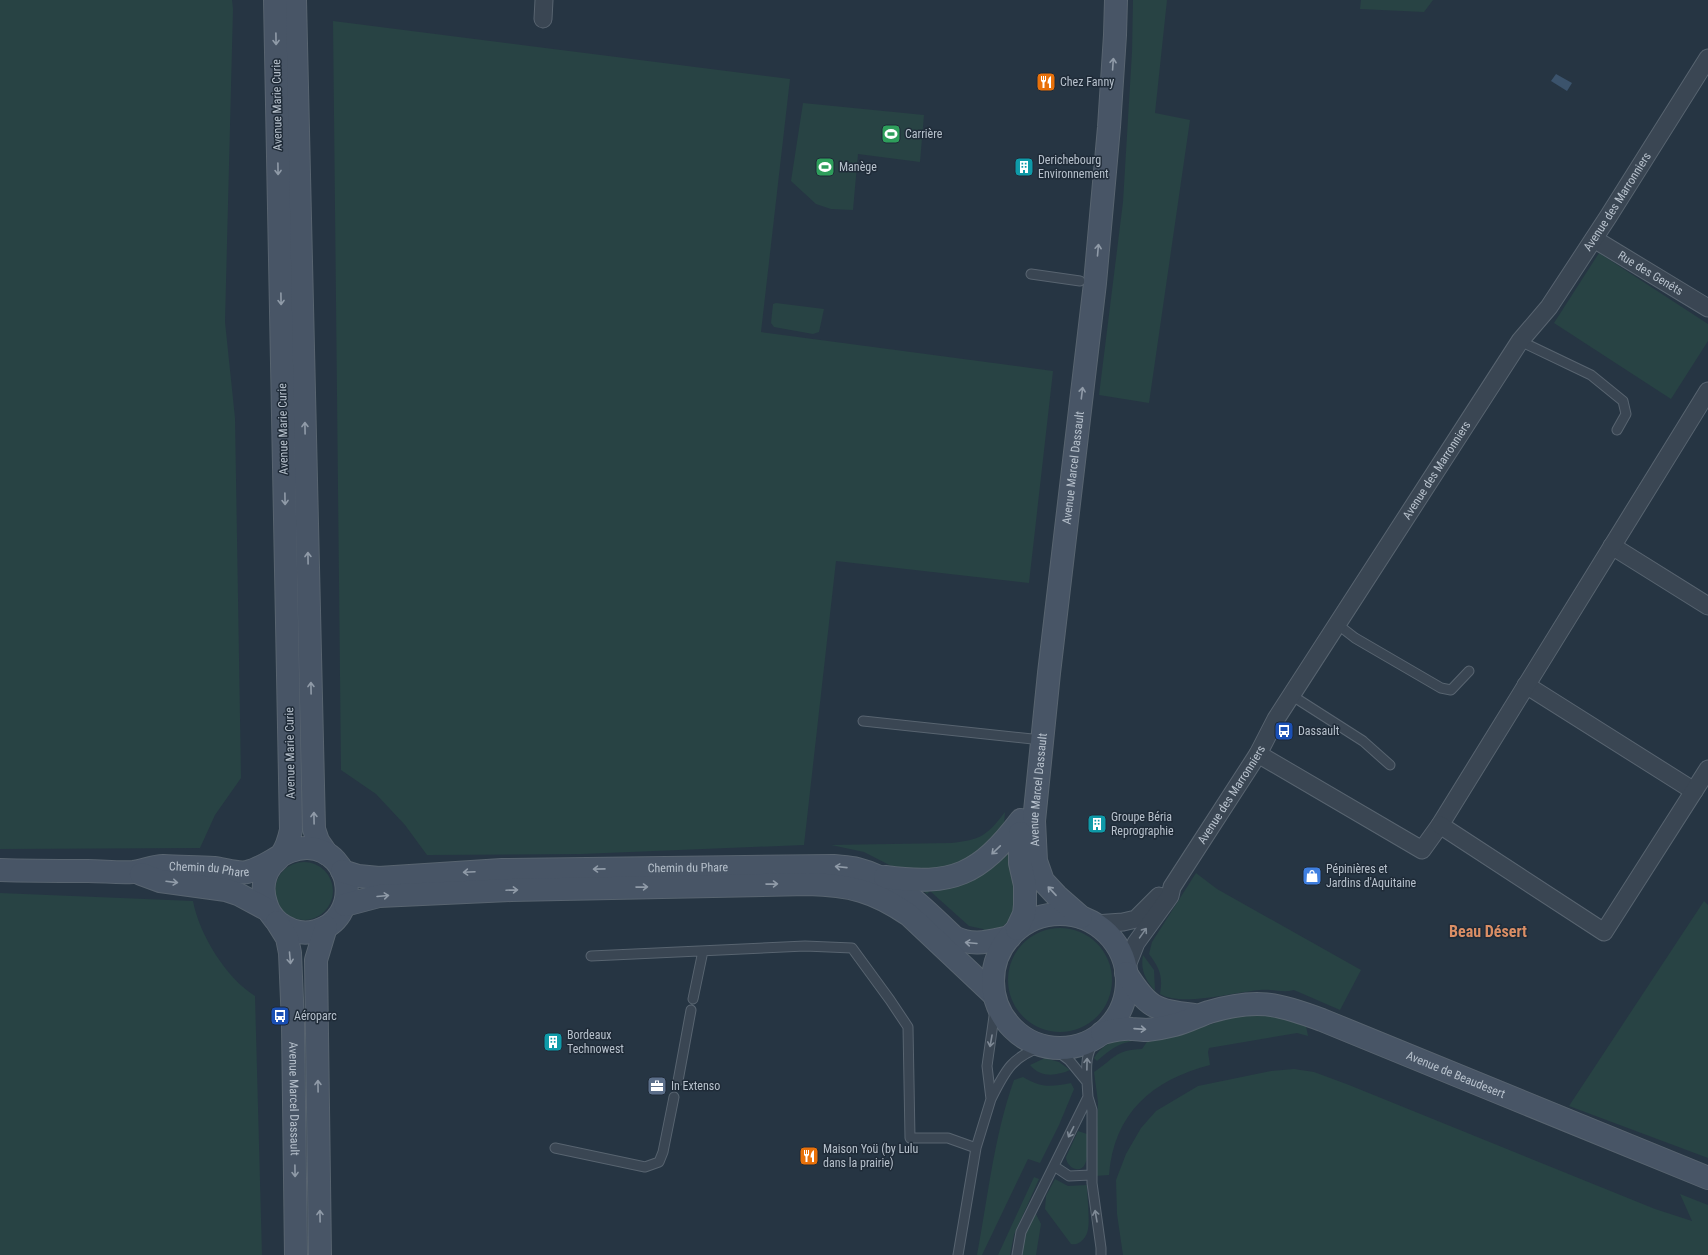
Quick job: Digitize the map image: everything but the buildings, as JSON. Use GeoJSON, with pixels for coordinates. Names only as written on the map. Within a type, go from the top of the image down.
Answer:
{"type":"FeatureCollection","features":[{"type":"Feature","properties":{"kind":"main road","name":"Avenue Marie Curie"},"geometry":{"type":"LineString","coordinates":[[275,0],[291,830],[289,842],[281,856]]}},
{"type":"Feature","properties":{"kind":"main road","name":"Avenue Marie Curie"},"geometry":{"type":"LineString","coordinates":[[295,0],[314,829],[318,841],[327,854]]}},
{"type":"Feature","properties":{"kind":"main road","name":"Avenue Marcel Dassault"},"geometry":{"type":"LineString","coordinates":[[1088,282],[1101,0]]}},
{"type":"Feature","properties":{"kind":"main road","name":"Avenue Marcel Dassault"},"geometry":{"type":"LineString","coordinates":[[1013,933],[1024,914],[1025,905],[1024,885],[1020,863],[1021,820],[1035,739],[1088,282],[1109,127],[1116,0]]}},
{"type":"Feature","properties":{"kind":"main road","name":"Avenue Marcel Dassault"},"geometry":{"type":"LineString","coordinates":[[1035,739],[1034,821],[1036,861],[1043,881],[1057,896],[1088,921]]}},
{"type":"Feature","properties":{"kind":"main road"},"geometry":{"type":"LineString","coordinates":[[878,876],[923,881],[942,879],[959,874],[980,864],[1008,837],[1021,820]]}},
{"type":"Feature","properties":{"kind":"main road"},"geometry":{"type":"LineString","coordinates":[[309,848],[327,854],[338,863],[345,876],[348,891],[345,905],[337,918],[326,927],[316,931],[300,932],[285,928],[272,916],[263,895],[264,880],[271,866],[281,856],[290,851],[309,848]]}},
{"type":"Feature","properties":{"kind":"main road","name":"Chemin du Phare"},"geometry":{"type":"LineString","coordinates":[[0,870],[134,872],[160,866],[213,868],[246,872],[267,864],[281,856]]}},
{"type":"Feature","properties":{"kind":"main road","name":"Chemin du Phare"},"geometry":{"type":"LineString","coordinates":[[342,871],[358,876],[379,878],[502,870],[833,866],[857,868],[878,876],[901,888],[954,937],[964,942],[982,943],[1013,933]]}},
{"type":"Feature","properties":{"kind":"main road","name":"Chemin du Phare"},"geometry":{"type":"LineString","coordinates":[[134,872],[160,881],[226,890],[238,894],[272,916]]}},
{"type":"Feature","properties":{"kind":"main road","name":"Chemin du Phare"},"geometry":{"type":"LineString","coordinates":[[345,905],[379,896],[503,890],[836,884],[873,894],[909,915],[995,999]]}},
{"type":"Feature","properties":{"kind":"main road"},"geometry":{"type":"LineString","coordinates":[[1059,914],[1088,921],[1106,932],[1115,943],[1121,954],[1126,970],[1143,998],[1151,1006],[1168,1012],[1199,1015],[1185,1023],[1147,1030],[1131,1028],[1098,1036],[1082,1044],[1068,1048],[1049,1047],[1031,1042],[1020,1035],[1010,1026],[1002,1015],[995,999],[993,980],[995,964],[1001,950],[1013,933],[1037,918],[1059,914]]}},
{"type":"Feature","properties":{"kind":"main road","name":"Avenue Marcel Dassault"},"geometry":{"type":"LineString","coordinates":[[272,916],[287,938],[291,965],[296,1255]]}},
{"type":"Feature","properties":{"kind":"main road","name":"Avenue Marcel Dassault"},"geometry":{"type":"LineString","coordinates":[[320,1255],[316,960],[326,927]]}},
{"type":"Feature","properties":{"kind":"main road"},"geometry":{"type":"LineString","coordinates":[[1098,1036],[1113,1021],[1122,1006],[1126,990],[1126,970]]}},
{"type":"Feature","properties":{"kind":"main road","name":"Avenue de Beaudesert"},"geometry":{"type":"LineString","coordinates":[[1199,1015],[1248,1004],[1262,1003],[1297,1010],[1708,1178]]}},
{"type":"Feature","properties":{"kind":"street"},"geometry":{"type":"LineString","coordinates":[[543,20],[544,0]]}},
{"type":"Feature","properties":{"kind":"street","name":"Avenue des Marronniers"},"geometry":{"type":"LineString","coordinates":[[1126,970],[1136,943],[1170,896],[1172,887],[1258,754],[1276,718],[1520,341],[1549,307],[1708,58]]}},
{"type":"Feature","properties":{"kind":"street","name":"Rue des Genêts"},"geometry":{"type":"LineString","coordinates":[[1594,238],[1708,308]]}},
{"type":"Feature","properties":{"kind":"street"},"geometry":{"type":"LineString","coordinates":[[1258,754],[1422,850],[1440,825],[1708,391]]}},
{"type":"Feature","properties":{"kind":"street"},"geometry":{"type":"LineString","coordinates":[[1612,546],[1708,606]]}},
{"type":"Feature","properties":{"kind":"street"},"geometry":{"type":"LineString","coordinates":[[1526,685],[1694,791]]}},
{"type":"Feature","properties":{"kind":"street"},"geometry":{"type":"LineString","coordinates":[[1440,825],[1604,932],[1708,768]]}},
{"type":"Feature","properties":{"kind":"street","name":"Avenue des Marronniers"},"geometry":{"type":"LineString","coordinates":[[1088,921],[1123,922],[1136,919],[1163,892],[1172,887]]}},
{"type":"Feature","properties":{"kind":"lane"},"geometry":{"type":"LineString","coordinates":[[1032,274],[1088,282]]}},
{"type":"Feature","properties":{"kind":"lane"},"geometry":{"type":"LineString","coordinates":[[1520,341],[1591,375],[1623,401],[1626,414],[1617,430]]}},
{"type":"Feature","properties":{"kind":"lane"},"geometry":{"type":"LineString","coordinates":[[1337,624],[1355,638],[1440,688],[1451,690],[1469,671]]}},
{"type":"Feature","properties":{"kind":"lane"},"geometry":{"type":"LineString","coordinates":[[1291,695],[1363,741],[1390,765]]}},
{"type":"Feature","properties":{"kind":"lane"},"geometry":{"type":"LineString","coordinates":[[863,721],[1035,739]]}},
{"type":"Feature","properties":{"kind":"lane"},"geometry":{"type":"LineString","coordinates":[[591,956],[805,946],[852,948],[908,1027],[910,1138],[948,1138],[976,1148]]}},
{"type":"Feature","properties":{"kind":"lane"},"geometry":{"type":"LineString","coordinates":[[693,999],[703,951]]}},
{"type":"Feature","properties":{"kind":"lane"},"geometry":{"type":"LineString","coordinates":[[991,1099],[987,1066],[995,999]]}},
{"type":"Feature","properties":{"kind":"lane"},"geometry":{"type":"LineString","coordinates":[[678,1081],[691,1010]]}},
{"type":"Feature","properties":{"kind":"lane"},"geometry":{"type":"LineString","coordinates":[[1098,1036],[1087,1054],[1086,1065],[1088,1097],[1092,1110],[1092,1175],[1101,1255]]}},
{"type":"Feature","properties":{"kind":"lane"},"geometry":{"type":"LineString","coordinates":[[958,1255],[976,1148],[991,1099],[1004,1072],[1014,1061],[1032,1050],[1049,1047],[1068,1060],[1087,1082]]}},
{"type":"Feature","properties":{"kind":"lane"},"geometry":{"type":"LineString","coordinates":[[1017,1255],[1021,1232],[1088,1097]]}},
{"type":"Feature","properties":{"kind":"lane"},"geometry":{"type":"LineString","coordinates":[[555,1148],[645,1167],[652,1165],[659,1162],[663,1152],[674,1098]]}},
{"type":"Feature","properties":{"kind":"lane"},"geometry":{"type":"LineString","coordinates":[[1054,1166],[1069,1176],[1092,1175]]}},
{"type":"Feature","properties":{"kind":"green space"},"geometry":{"type":"Polygon","coordinates":[[[0,0],[232,0],[225,322],[235,418],[241,778],[215,815],[200,848],[0,849],[0,0]]]}},
{"type":"Feature","properties":{"kind":"green space"},"geometry":{"type":"Polygon","coordinates":[[[1133,0],[1167,0],[1155,113],[1190,120],[1149,403],[1099,395],[1123,202],[1132,52],[1133,0]]]}},
{"type":"Feature","properties":{"kind":"green space"},"geometry":{"type":"Polygon","coordinates":[[[1361,0],[1433,0],[1424,12],[1360,9],[1361,0]]]}},
{"type":"Feature","properties":{"kind":"green space"},"geometry":{"type":"Polygon","coordinates":[[[333,21],[790,79],[761,332],[1053,371],[1029,583],[836,561],[804,845],[581,854],[427,855],[405,825],[376,794],[341,770],[333,21]]]}},
{"type":"Feature","properties":{"kind":"green space","name":"Manège"},"geometry":{"type":"Polygon","coordinates":[[[803,103],[924,115],[920,162],[858,154],[853,210],[831,209],[816,204],[791,181],[803,103]]]}},
{"type":"Feature","properties":{"kind":"green space"},"geometry":{"type":"Polygon","coordinates":[[[1599,253],[1708,324],[1708,341],[1671,399],[1554,323],[1599,253]]]}},
{"type":"Feature","properties":{"kind":"green space"},"geometry":{"type":"Polygon","coordinates":[[[776,303],[824,309],[819,332],[813,334],[774,327],[771,323],[773,304],[776,303]]]}},
{"type":"Feature","properties":{"kind":"green space"},"geometry":{"type":"Polygon","coordinates":[[[1005,812],[1003,837],[974,864],[905,873],[864,852],[831,845],[951,843],[969,840],[988,832],[1005,812]]]}},
{"type":"Feature","properties":{"kind":"green space"},"geometry":{"type":"Polygon","coordinates":[[[1008,852],[1014,883],[1015,904],[1012,914],[1007,922],[999,929],[987,933],[983,929],[969,926],[930,891],[927,894],[917,886],[1008,852]]]}},
{"type":"Feature","properties":{"kind":"green space"},"geometry":{"type":"Polygon","coordinates":[[[298,862],[310,862],[325,870],[333,885],[333,897],[325,912],[310,920],[298,920],[283,912],[275,897],[275,885],[283,870],[298,862]]]}},
{"type":"Feature","properties":{"kind":"green space"},"geometry":{"type":"Polygon","coordinates":[[[1196,873],[1217,889],[1361,970],[1340,1010],[1294,990],[1260,990],[1194,999],[1169,998],[1160,994],[1160,973],[1149,954],[1152,942],[1196,873]]]}},
{"type":"Feature","properties":{"kind":"green space"},"geometry":{"type":"Polygon","coordinates":[[[0,893],[193,901],[201,927],[215,954],[234,978],[255,996],[262,1255],[0,1255],[0,893]]]}},
{"type":"Feature","properties":{"kind":"green space"},"geometry":{"type":"Polygon","coordinates":[[[1704,901],[1708,905],[1708,1158],[1569,1106],[1704,901]]]}},
{"type":"Feature","properties":{"kind":"green space"},"geometry":{"type":"Polygon","coordinates":[[[1060,928],[1080,932],[1097,943],[1108,960],[1112,980],[1108,1000],[1097,1017],[1080,1028],[1060,1032],[1040,1028],[1023,1017],[1012,1000],[1008,980],[1012,960],[1023,943],[1040,932],[1060,928]]]}},
{"type":"Feature","properties":{"kind":"green space"},"geometry":{"type":"Polygon","coordinates":[[[1143,955],[1154,970],[1155,991],[1144,975],[1142,966],[1143,955]]]}},
{"type":"Feature","properties":{"kind":"green space"},"geometry":{"type":"Polygon","coordinates":[[[1265,1013],[1305,1021],[1308,1036],[1297,1033],[1209,1048],[1208,1052],[1210,1065],[1189,1071],[1170,1080],[1154,1090],[1140,1102],[1128,1117],[1119,1134],[1112,1153],[1109,1175],[1095,1176],[1098,1102],[1094,1072],[1120,1053],[1142,1049],[1151,1036],[1187,1032],[1227,1019],[1249,1014],[1265,1013]]]}},
{"type":"Feature","properties":{"kind":"green space"},"geometry":{"type":"Polygon","coordinates":[[[1119,1037],[1138,1040],[1116,1047],[1097,1061],[1094,1058],[1096,1054],[1119,1037]]]}},
{"type":"Feature","properties":{"kind":"green space"},"geometry":{"type":"Polygon","coordinates":[[[1045,1058],[1059,1062],[1070,1070],[1059,1074],[1049,1075],[1039,1072],[1030,1065],[1045,1058]]]}},
{"type":"Feature","properties":{"kind":"green space"},"geometry":{"type":"Polygon","coordinates":[[[1294,1069],[1314,1072],[1349,1085],[1655,1209],[1692,1221],[1680,1194],[1708,1205],[1708,1255],[1123,1255],[1117,1214],[1116,1180],[1126,1154],[1141,1128],[1156,1111],[1198,1086],[1271,1071],[1294,1069]]]}},
{"type":"Feature","properties":{"kind":"green space"},"geometry":{"type":"Polygon","coordinates":[[[1023,1077],[1029,1081],[1046,1086],[1071,1083],[1074,1089],[1059,1125],[1040,1163],[1028,1159],[982,1255],[977,1255],[1001,1123],[1014,1080],[1023,1077]]]}},
{"type":"Feature","properties":{"kind":"green space"},"geometry":{"type":"Polygon","coordinates":[[[1078,1131],[1087,1134],[1086,1161],[1080,1169],[1071,1167],[1068,1164],[1066,1157],[1078,1131]]]}},
{"type":"Feature","properties":{"kind":"green space"},"geometry":{"type":"Polygon","coordinates":[[[1034,1177],[1039,1179],[1014,1235],[1010,1255],[998,1255],[1034,1177]]]}},
{"type":"Feature","properties":{"kind":"green space"},"geometry":{"type":"Polygon","coordinates":[[[1055,1179],[1068,1186],[1087,1185],[1089,1224],[1085,1238],[1077,1244],[1071,1244],[1045,1209],[1046,1196],[1055,1179]]]}},
{"type":"Feature","properties":{"kind":"green space"},"geometry":{"type":"Polygon","coordinates":[[[1035,1212],[1041,1224],[1036,1255],[1021,1255],[1025,1233],[1035,1212]]]}},
{"type":"Feature","properties":{"kind":"water"},"geometry":{"type":"Polygon","coordinates":[[[1556,74],[1572,83],[1567,91],[1551,81],[1556,74]]]}},
{"type":"Feature","properties":{"kind":"place","name":"Chez Fanny"},"geometry":{"type":"Point","coordinates":[1046,82]}},
{"type":"Feature","properties":{"kind":"place","name":"Carrière"},"geometry":{"type":"Point","coordinates":[891,134]}},
{"type":"Feature","properties":{"kind":"place","name":"Manège"},"geometry":{"type":"Point","coordinates":[825,167]}},
{"type":"Feature","properties":{"kind":"place","name":"Derichebourg Environnement"},"geometry":{"type":"Point","coordinates":[1024,167]}},
{"type":"Feature","properties":{"kind":"place","name":"Dassault"},"geometry":{"type":"Point","coordinates":[1284,731]}},
{"type":"Feature","properties":{"kind":"place","name":"Groupe Béria Reprographie"},"geometry":{"type":"Point","coordinates":[1097,824]}},
{"type":"Feature","properties":{"kind":"place","name":"Pépinières et Jardins d'Aquitaine"},"geometry":{"type":"Point","coordinates":[1312,876]}},
{"type":"Feature","properties":{"kind":"place","name":"Aéroparc"},"geometry":{"type":"Point","coordinates":[280,1016]}},
{"type":"Feature","properties":{"kind":"place","name":"Bordeaux Technowest"},"geometry":{"type":"Point","coordinates":[553,1042]}},
{"type":"Feature","properties":{"kind":"place","name":"In Extenso"},"geometry":{"type":"Point","coordinates":[657,1086]}},
{"type":"Feature","properties":{"kind":"place","name":"Maison Yoü (by Lulu dans la prairie)"},"geometry":{"type":"Point","coordinates":[809,1156]}},
{"type":"Feature","properties":{"kind":"district","name":"Beau Désert"},"geometry":{"type":"Point","coordinates":[1488,931]}}]}
